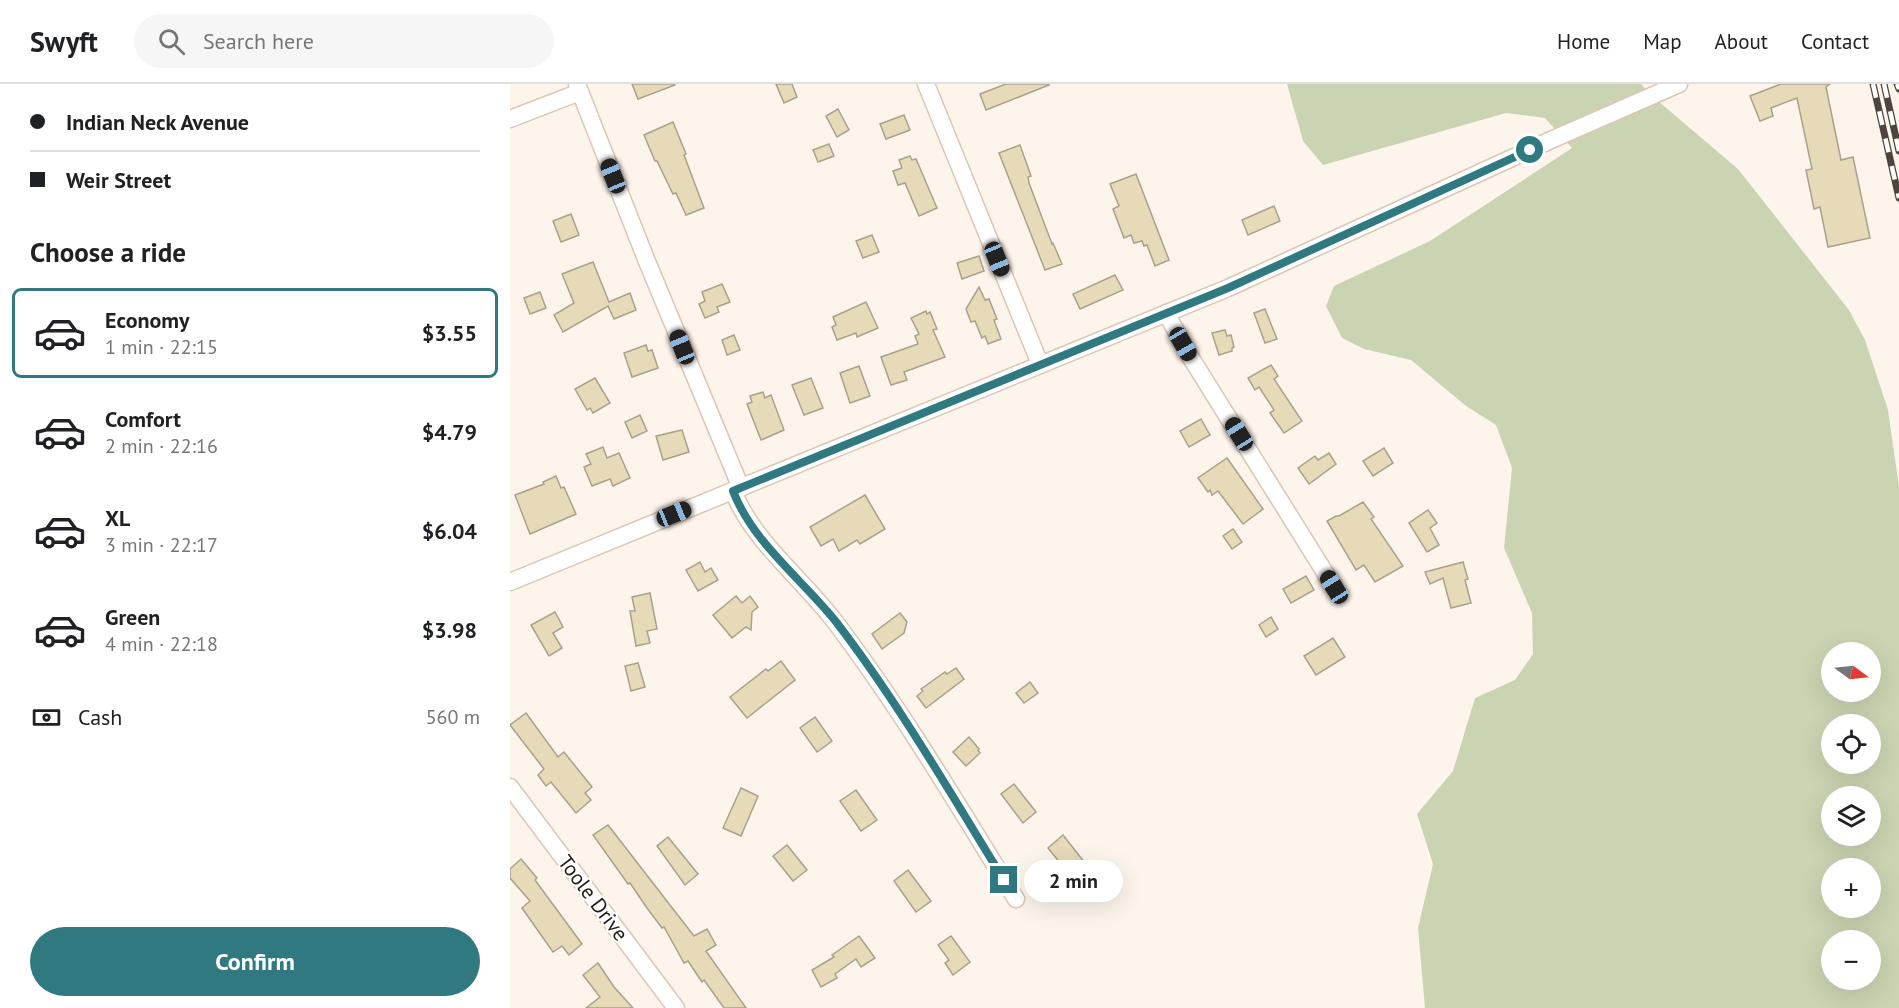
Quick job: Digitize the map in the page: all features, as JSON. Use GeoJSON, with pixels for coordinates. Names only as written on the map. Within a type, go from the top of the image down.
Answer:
{"type":"FeatureCollection","features":[{"type":"Feature","properties":{"kind":"street"},"geometry":{"type":"LineString","coordinates":[[926,84],[1040,364]]}},
{"type":"Feature","properties":{"kind":"street"},"geometry":{"type":"LineString","coordinates":[[510,582],[1228,288],[1679,84]]}},
{"type":"Feature","properties":{"kind":"street"},"geometry":{"type":"LineString","coordinates":[[510,119],[578,88],[747,519],[825,608],[878,680],[1016,899]]}},
{"type":"Feature","properties":{"kind":"street"},"geometry":{"type":"LineString","coordinates":[[1166,313],[1191,358],[1334,587]]}},
{"type":"Feature","properties":{"kind":"street","name":"Toole Drive"},"geometry":{"type":"LineString","coordinates":[[510,787],[676,1008]]}},
{"type":"Feature","properties":{"kind":"shaded area"},"geometry":{"type":"Polygon","coordinates":[[[1287,84],[1641,84],[1738,169],[1849,310],[1865,340],[1888,410],[1899,487],[1899,1008],[1425,1008],[1418,928],[1433,864],[1417,814],[1453,771],[1475,698],[1515,680],[1533,654],[1532,613],[1504,548],[1512,468],[1496,425],[1466,406],[1411,360],[1364,349],[1342,338],[1326,306],[1334,286],[1430,241],[1572,148],[1545,118],[1506,113],[1323,165],[1303,141],[1287,84]]]}},
{"type":"Feature","properties":{"kind":"building"},"geometry":{"type":"Polygon","coordinates":[[[632,84],[674,84],[675,85],[638,99],[632,84]]]}},
{"type":"Feature","properties":{"kind":"building"},"geometry":{"type":"Polygon","coordinates":[[[776,84],[792,84],[797,97],[784,103],[776,84]]]}},
{"type":"Feature","properties":{"kind":"building"},"geometry":{"type":"Polygon","coordinates":[[[1006,84],[1049,85],[986,110],[980,94],[1006,84]]]}},
{"type":"Feature","properties":{"kind":"building"},"geometry":{"type":"Polygon","coordinates":[[[1781,84],[1830,84],[1826,87],[1841,160],[1853,157],[1870,238],[1828,247],[1820,207],[1814,209],[1806,170],[1812,169],[1797,98],[1771,108],[1773,116],[1760,121],[1750,96],[1781,84]]]}},
{"type":"Feature","properties":{"kind":"building"},"geometry":{"type":"Polygon","coordinates":[[[838,109],[849,130],[837,137],[826,116],[838,109]]]}},
{"type":"Feature","properties":{"kind":"building"},"geometry":{"type":"Polygon","coordinates":[[[904,115],[910,130],[886,139],[880,124],[904,115]]]}},
{"type":"Feature","properties":{"kind":"building"},"geometry":{"type":"Polygon","coordinates":[[[673,122],[704,208],[686,215],[676,193],[673,194],[655,161],[644,135],[673,122]]]}},
{"type":"Feature","properties":{"kind":"building"},"geometry":{"type":"Polygon","coordinates":[[[829,144],[834,156],[818,162],[813,150],[829,144]]]}},
{"type":"Feature","properties":{"kind":"building"},"geometry":{"type":"Polygon","coordinates":[[[1020,145],[1031,176],[1028,177],[1029,183],[1062,264],[1045,270],[999,153],[1020,145]]]}},
{"type":"Feature","properties":{"kind":"building"},"geometry":{"type":"Polygon","coordinates":[[[910,156],[912,160],[916,159],[937,208],[919,216],[905,183],[898,185],[893,171],[902,168],[899,160],[910,156]]]}},
{"type":"Feature","properties":{"kind":"building"},"geometry":{"type":"Polygon","coordinates":[[[1136,174],[1169,260],[1155,266],[1147,245],[1144,246],[1142,241],[1134,243],[1131,235],[1124,238],[1113,209],[1119,206],[1110,184],[1136,174]]]}},
{"type":"Feature","properties":{"kind":"building"},"geometry":{"type":"Polygon","coordinates":[[[1274,206],[1280,221],[1248,235],[1242,220],[1274,206]]]}},
{"type":"Feature","properties":{"kind":"building"},"geometry":{"type":"Polygon","coordinates":[[[571,214],[579,235],[561,242],[553,221],[571,214]]]}},
{"type":"Feature","properties":{"kind":"building"},"geometry":{"type":"Polygon","coordinates":[[[872,235],[879,252],[863,258],[856,241],[872,235]]]}},
{"type":"Feature","properties":{"kind":"building"},"geometry":{"type":"Polygon","coordinates":[[[979,256],[984,271],[962,279],[957,263],[979,256]]]}},
{"type":"Feature","properties":{"kind":"building"},"geometry":{"type":"Polygon","coordinates":[[[593,262],[609,302],[630,293],[636,310],[614,319],[608,306],[563,332],[554,315],[574,303],[562,274],[593,262]]]}},
{"type":"Feature","properties":{"kind":"building"},"geometry":{"type":"Polygon","coordinates":[[[1115,275],[1123,290],[1080,309],[1073,294],[1115,275]]]}},
{"type":"Feature","properties":{"kind":"building"},"geometry":{"type":"Polygon","coordinates":[[[722,284],[730,302],[717,307],[719,312],[705,318],[699,304],[705,301],[702,292],[722,284]]]}},
{"type":"Feature","properties":{"kind":"building"},"geometry":{"type":"Polygon","coordinates":[[[979,287],[985,300],[989,299],[997,319],[994,320],[1001,339],[988,344],[985,336],[982,338],[975,321],[971,322],[966,309],[979,287]]]}},
{"type":"Feature","properties":{"kind":"building"},"geometry":{"type":"Polygon","coordinates":[[[540,292],[546,308],[530,314],[524,298],[540,292]]]}},
{"type":"Feature","properties":{"kind":"building"},"geometry":{"type":"Polygon","coordinates":[[[866,302],[878,328],[857,337],[856,333],[837,340],[832,327],[836,325],[833,317],[866,302]]]}},
{"type":"Feature","properties":{"kind":"building"},"geometry":{"type":"Polygon","coordinates":[[[1265,309],[1277,339],[1265,343],[1254,313],[1265,309]]]}},
{"type":"Feature","properties":{"kind":"building"},"geometry":{"type":"Polygon","coordinates":[[[926,311],[927,314],[930,312],[937,329],[933,330],[945,357],[904,372],[907,380],[891,385],[881,357],[918,344],[915,336],[919,334],[911,318],[926,311]]]}},
{"type":"Feature","properties":{"kind":"building"},"geometry":{"type":"Polygon","coordinates":[[[1225,330],[1227,336],[1231,335],[1234,347],[1232,351],[1219,355],[1212,333],[1225,330]]]}},
{"type":"Feature","properties":{"kind":"building"},"geometry":{"type":"Polygon","coordinates":[[[734,335],[740,350],[727,355],[722,340],[734,335]]]}},
{"type":"Feature","properties":{"kind":"building"},"geometry":{"type":"Polygon","coordinates":[[[646,345],[648,351],[652,350],[658,368],[632,377],[624,353],[646,345]]]}},
{"type":"Feature","properties":{"kind":"building"},"geometry":{"type":"Polygon","coordinates":[[[1271,365],[1278,376],[1274,379],[1302,421],[1284,433],[1270,413],[1274,410],[1259,387],[1255,390],[1248,378],[1271,365]]]}},
{"type":"Feature","properties":{"kind":"building"},"geometry":{"type":"Polygon","coordinates":[[[859,366],[870,396],[850,403],[840,373],[859,366]]]}},
{"type":"Feature","properties":{"kind":"building"},"geometry":{"type":"Polygon","coordinates":[[[595,378],[610,403],[593,413],[590,408],[587,410],[575,389],[595,378]]]}},
{"type":"Feature","properties":{"kind":"building"},"geometry":{"type":"Polygon","coordinates":[[[811,378],[823,408],[804,415],[792,385],[811,378]]]}},
{"type":"Feature","properties":{"kind":"building"},"geometry":{"type":"Polygon","coordinates":[[[763,392],[765,398],[771,395],[784,430],[761,440],[747,404],[752,402],[750,396],[763,392]]]}},
{"type":"Feature","properties":{"kind":"building"},"geometry":{"type":"Polygon","coordinates":[[[640,415],[647,431],[632,438],[625,422],[640,415]]]}},
{"type":"Feature","properties":{"kind":"building"},"geometry":{"type":"Polygon","coordinates":[[[1201,419],[1210,435],[1189,447],[1180,431],[1201,419]]]}},
{"type":"Feature","properties":{"kind":"building"},"geometry":{"type":"Polygon","coordinates":[[[682,430],[689,452],[663,460],[656,436],[682,430]]]}},
{"type":"Feature","properties":{"kind":"building"},"geometry":{"type":"Polygon","coordinates":[[[603,447],[607,458],[619,453],[630,478],[613,486],[610,479],[592,486],[584,467],[591,464],[586,454],[603,447]]]}},
{"type":"Feature","properties":{"kind":"building"},"geometry":{"type":"Polygon","coordinates":[[[1384,448],[1393,463],[1373,476],[1363,461],[1384,448]]]}},
{"type":"Feature","properties":{"kind":"building"},"geometry":{"type":"Polygon","coordinates":[[[1329,453],[1336,464],[1309,484],[1298,468],[1315,456],[1318,460],[1329,453]]]}},
{"type":"Feature","properties":{"kind":"building"},"geometry":{"type":"Polygon","coordinates":[[[1227,458],[1263,509],[1243,524],[1218,491],[1212,495],[1198,478],[1227,458]]]}},
{"type":"Feature","properties":{"kind":"building"},"geometry":{"type":"Polygon","coordinates":[[[556,476],[561,488],[564,487],[576,514],[530,534],[515,495],[544,484],[543,482],[556,476]]]}},
{"type":"Feature","properties":{"kind":"building"},"geometry":{"type":"Polygon","coordinates":[[[865,495],[885,529],[860,544],[857,540],[839,551],[833,539],[821,546],[810,527],[865,495]]]}},
{"type":"Feature","properties":{"kind":"building"},"geometry":{"type":"Polygon","coordinates":[[[1363,502],[1374,517],[1371,519],[1403,566],[1375,582],[1364,565],[1356,570],[1327,521],[1363,502]]]}},
{"type":"Feature","properties":{"kind":"building"},"geometry":{"type":"Polygon","coordinates":[[[1428,510],[1437,523],[1430,528],[1439,545],[1427,552],[1409,523],[1428,510]]]}},
{"type":"Feature","properties":{"kind":"building"},"geometry":{"type":"Polygon","coordinates":[[[1233,529],[1242,542],[1232,549],[1223,536],[1233,529]]]}},
{"type":"Feature","properties":{"kind":"building"},"geometry":{"type":"Polygon","coordinates":[[[700,562],[705,572],[711,568],[718,580],[698,591],[686,570],[700,562]]]}},
{"type":"Feature","properties":{"kind":"building"},"geometry":{"type":"Polygon","coordinates":[[[1463,562],[1471,603],[1451,608],[1443,578],[1430,584],[1425,572],[1463,562]]]}},
{"type":"Feature","properties":{"kind":"building"},"geometry":{"type":"Polygon","coordinates":[[[1306,576],[1314,590],[1291,603],[1283,589],[1306,576]]]}},
{"type":"Feature","properties":{"kind":"building"},"geometry":{"type":"Polygon","coordinates":[[[650,593],[657,629],[647,631],[650,643],[636,646],[630,611],[635,611],[632,597],[650,593]]]}},
{"type":"Feature","properties":{"kind":"building"},"geometry":{"type":"Polygon","coordinates":[[[736,596],[742,603],[750,596],[758,607],[752,612],[751,630],[746,627],[732,638],[713,615],[736,596]]]}},
{"type":"Feature","properties":{"kind":"building"},"geometry":{"type":"Polygon","coordinates":[[[555,612],[563,627],[553,633],[562,648],[549,656],[531,625],[555,612]]]}},
{"type":"Feature","properties":{"kind":"building"},"geometry":{"type":"Polygon","coordinates":[[[900,613],[907,622],[904,633],[882,649],[872,634],[900,613]]]}},
{"type":"Feature","properties":{"kind":"building"},"geometry":{"type":"Polygon","coordinates":[[[1271,617],[1278,629],[1266,637],[1259,625],[1271,617]]]}},
{"type":"Feature","properties":{"kind":"building"},"geometry":{"type":"Polygon","coordinates":[[[1333,638],[1345,657],[1316,675],[1304,656],[1333,638]]]}},
{"type":"Feature","properties":{"kind":"building"},"geometry":{"type":"Polygon","coordinates":[[[781,661],[795,680],[747,718],[730,697],[766,669],[768,671],[781,661]]]}},
{"type":"Feature","properties":{"kind":"building"},"geometry":{"type":"Polygon","coordinates":[[[638,663],[645,687],[631,691],[625,666],[638,663]]]}},
{"type":"Feature","properties":{"kind":"building"},"geometry":{"type":"Polygon","coordinates":[[[956,668],[964,679],[926,708],[917,696],[923,691],[921,689],[945,672],[947,674],[956,668]]]}},
{"type":"Feature","properties":{"kind":"building"},"geometry":{"type":"Polygon","coordinates":[[[1030,682],[1038,693],[1024,703],[1016,693],[1030,682]]]}},
{"type":"Feature","properties":{"kind":"building"},"geometry":{"type":"Polygon","coordinates":[[[526,713],[558,757],[564,752],[592,787],[585,793],[591,800],[576,813],[551,782],[546,786],[538,775],[544,769],[510,725],[526,713]]]}},
{"type":"Feature","properties":{"kind":"building"},"geometry":{"type":"Polygon","coordinates":[[[815,717],[832,741],[817,752],[800,728],[815,717]]]}},
{"type":"Feature","properties":{"kind":"building"},"geometry":{"type":"Polygon","coordinates":[[[969,737],[980,753],[966,766],[953,752],[969,737]]]}},
{"type":"Feature","properties":{"kind":"building"},"geometry":{"type":"Polygon","coordinates":[[[1014,784],[1036,812],[1023,823],[1001,794],[1014,784]]]}},
{"type":"Feature","properties":{"kind":"building"},"geometry":{"type":"Polygon","coordinates":[[[741,788],[758,796],[741,836],[723,828],[741,788]]]}},
{"type":"Feature","properties":{"kind":"building"},"geometry":{"type":"Polygon","coordinates":[[[856,790],[877,820],[861,831],[840,801],[856,790]]]}},
{"type":"Feature","properties":{"kind":"building"},"geometry":{"type":"Polygon","coordinates":[[[608,825],[694,936],[707,929],[716,945],[706,951],[746,1008],[724,1008],[688,961],[684,963],[664,927],[662,928],[630,883],[628,884],[593,835],[608,825]]]}},
{"type":"Feature","properties":{"kind":"building"},"geometry":{"type":"Polygon","coordinates":[[[1063,835],[1085,863],[1070,875],[1048,848],[1063,835]]]}},
{"type":"Feature","properties":{"kind":"building"},"geometry":{"type":"Polygon","coordinates":[[[668,837],[698,874],[685,885],[657,846],[668,837]]]}},
{"type":"Feature","properties":{"kind":"building"},"geometry":{"type":"Polygon","coordinates":[[[787,845],[807,870],[793,881],[773,856],[787,845]]]}},
{"type":"Feature","properties":{"kind":"building"},"geometry":{"type":"Polygon","coordinates":[[[521,859],[537,878],[535,880],[582,944],[569,955],[562,946],[553,952],[522,908],[530,901],[510,878],[510,869],[521,859]]]}},
{"type":"Feature","properties":{"kind":"building"},"geometry":{"type":"Polygon","coordinates":[[[908,870],[931,901],[916,912],[894,881],[908,870]]]}},
{"type":"Feature","properties":{"kind":"building"},"geometry":{"type":"Polygon","coordinates":[[[859,936],[875,958],[861,967],[856,959],[835,974],[837,978],[821,987],[812,970],[834,957],[832,955],[859,936]]]}},
{"type":"Feature","properties":{"kind":"building"},"geometry":{"type":"Polygon","coordinates":[[[951,936],[970,962],[953,975],[945,963],[949,960],[938,945],[951,936]]]}},
{"type":"Feature","properties":{"kind":"building"},"geometry":{"type":"Polygon","coordinates":[[[598,963],[614,987],[633,1008],[586,1008],[600,997],[583,975],[598,963]]]}},
{"type":"Feature","properties":{"kind":"railway"},"geometry":{"type":"LineString","coordinates":[[1873,84],[1899,198]]}},
{"type":"Feature","properties":{"kind":"railway"},"geometry":{"type":"LineString","coordinates":[[1884,84],[1899,151]]}},
{"type":"Feature","properties":{"kind":"railway"},"geometry":{"type":"LineString","coordinates":[[1897,84],[1899,89]]}},
{"type":"Feature","properties":{"kind":"route"},"geometry":{"type":"LineString","coordinates":[[1004,880],[878,680],[838,624],[747,519],[733,491],[1228,288],[1530,150]]}}]}
